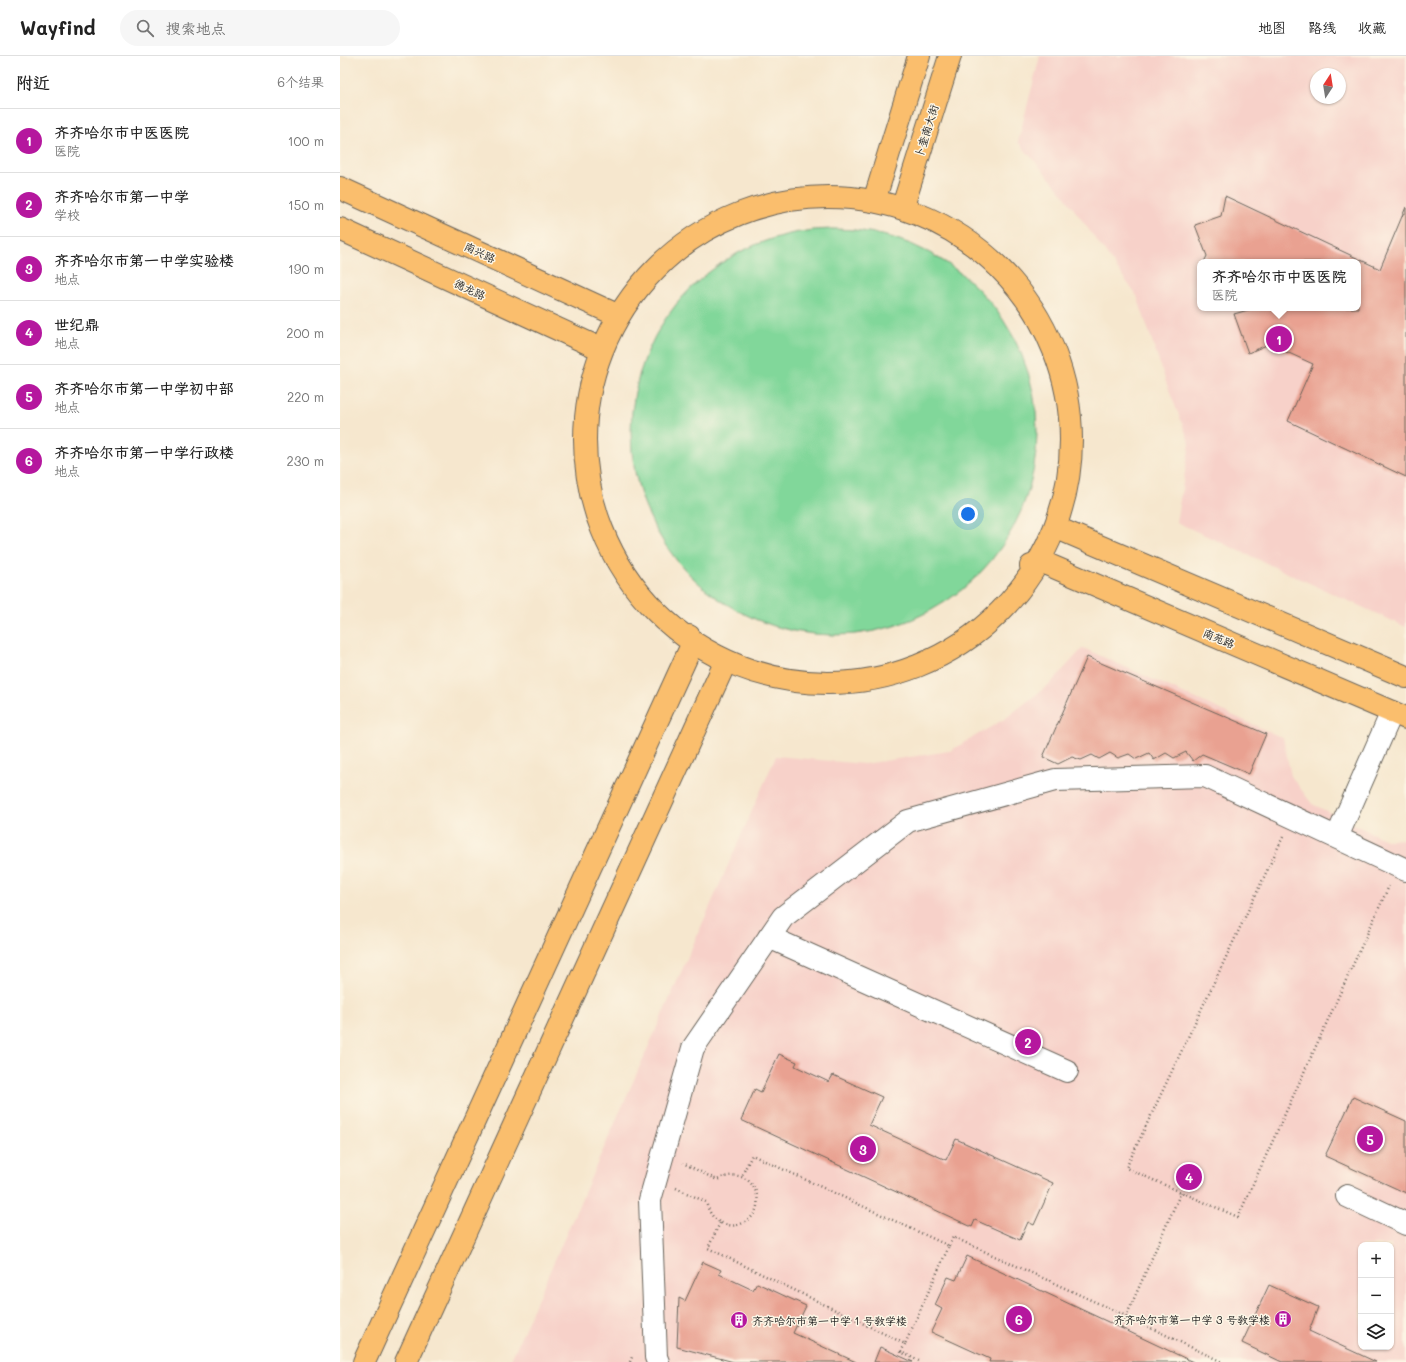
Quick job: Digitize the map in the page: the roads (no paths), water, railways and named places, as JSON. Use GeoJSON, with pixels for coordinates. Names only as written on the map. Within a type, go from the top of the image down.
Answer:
{"type":"FeatureCollection","features":[{"type":"Feature","properties":{"kind":"main road"},"geometry":{"type":"LineString","coordinates":[[875,198],[919,56]]}},
{"type":"Feature","properties":{"kind":"main road","name":"卜奎南大街"},"geometry":{"type":"LineString","coordinates":[[903,206],[950,56]]}},
{"type":"Feature","properties":{"kind":"main road","name":"南兴路"},"geometry":{"type":"LineString","coordinates":[[340,188],[619,316]]}},
{"type":"Feature","properties":{"kind":"main road"},"geometry":{"type":"LineString","coordinates":[[836,195],[875,198],[903,206],[930,217],[1008,273],[1058,355],[1073,449],[1057,528],[995,620],[913,670],[819,685],[725,663],[647,607],[597,525],[582,431],[604,338],[660,260],[742,210],[836,195]]}},
{"type":"Feature","properties":{"kind":"main road","name":"德龙路"},"geometry":{"type":"LineString","coordinates":[[340,229],[601,349]]}},
{"type":"Feature","properties":{"kind":"main road"},"geometry":{"type":"LineString","coordinates":[[1057,528],[1406,677]]}},
{"type":"Feature","properties":{"kind":"main road","name":"南苑路"},"geometry":{"type":"LineString","coordinates":[[1031,566],[1042,562],[1399,715]]}},
{"type":"Feature","properties":{"kind":"main road"},"geometry":{"type":"LineString","coordinates":[[364,1362],[691,647],[689,636]]}},
{"type":"Feature","properties":{"kind":"main road"},"geometry":{"type":"LineString","coordinates":[[406,1362],[725,663]]}},
{"type":"Feature","properties":{"kind":"street"},"geometry":{"type":"LineString","coordinates":[[1337,837],[1399,715]]}},
{"type":"Feature","properties":{"kind":"street"},"geometry":{"type":"LineString","coordinates":[[658,1362],[656,1357],[650,1200],[693,1048],[783,918],[908,821],[1055,780],[1205,776],[1402,868]]}},
{"type":"Feature","properties":{"kind":"street"},"geometry":{"type":"LineString","coordinates":[[769,937],[1067,1071]]}},
{"type":"Feature","properties":{"kind":"street"},"geometry":{"type":"LineString","coordinates":[[1347,1196],[1406,1224]]}},
{"type":"Feature","properties":{"kind":"place","name":"齐齐哈尔市中医医院"},"geometry":{"type":"Point","coordinates":[1279,339]}},
{"type":"Feature","properties":{"kind":"place","name":"齐齐哈尔市第一中学"},"geometry":{"type":"Point","coordinates":[1028,1042]}},
{"type":"Feature","properties":{"kind":"place","name":"齐齐哈尔市第一中学初中部"},"geometry":{"type":"Point","coordinates":[1370,1139]}},
{"type":"Feature","properties":{"kind":"place","name":"齐齐哈尔市第一中学实验楼"},"geometry":{"type":"Point","coordinates":[863,1149]}},
{"type":"Feature","properties":{"kind":"place","name":"世纪鼎"},"geometry":{"type":"Point","coordinates":[1189,1177]}},
{"type":"Feature","properties":{"kind":"place","name":"齐齐哈尔市第一中学行政楼"},"geometry":{"type":"Point","coordinates":[1019,1319]}},
{"type":"Feature","properties":{"kind":"place","name":"齐齐哈尔市第一中学 3 号教学楼"},"geometry":{"type":"Point","coordinates":[1283,1319]}},
{"type":"Feature","properties":{"kind":"place","name":"齐齐哈尔市第一中学 1 号教学楼"},"geometry":{"type":"Point","coordinates":[739,1320]}}]}
